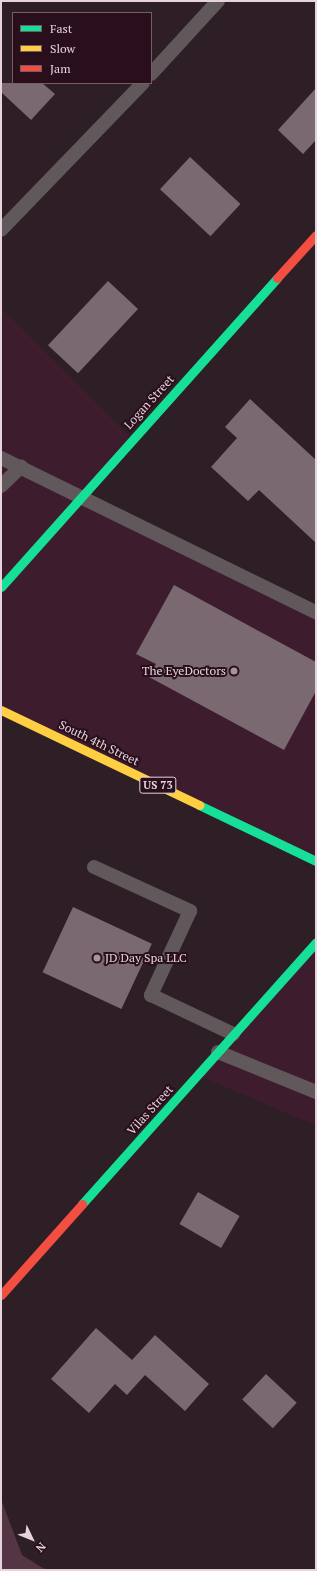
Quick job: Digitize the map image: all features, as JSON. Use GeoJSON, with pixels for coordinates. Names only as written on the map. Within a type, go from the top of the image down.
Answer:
{"type":"FeatureCollection","features":[{"type":"Feature","properties":{"kind":"main road","name":"Logan Street"},"geometry":{"type":"LineString","coordinates":[[1,587],[316,235]]}},
{"type":"Feature","properties":{"kind":"main road","name":"South 4th Street"},"geometry":{"type":"LineString","coordinates":[[1,710],[316,861]]}},
{"type":"Feature","properties":{"kind":"main road","name":"Vilas Street"},"geometry":{"type":"LineString","coordinates":[[1,1295],[316,942]]}},
{"type":"Feature","properties":{"kind":"lane"},"geometry":{"type":"LineString","coordinates":[[152,73],[218,1]]}},
{"type":"Feature","properties":{"kind":"lane"},"geometry":{"type":"LineString","coordinates":[[1,230],[142,84]]}},
{"type":"Feature","properties":{"kind":"lane"},"geometry":{"type":"LineString","coordinates":[[1,458],[316,612]]}},
{"type":"Feature","properties":{"kind":"lane"},"geometry":{"type":"LineString","coordinates":[[1,486],[21,468]]}},
{"type":"Feature","properties":{"kind":"lane"},"geometry":{"type":"LineString","coordinates":[[94,867],[190,911],[151,995],[233,1034]]}},
{"type":"Feature","properties":{"kind":"lane"},"geometry":{"type":"LineString","coordinates":[[218,1052],[316,1092]]}},
{"type":"Feature","properties":{"kind":"shaded area"},"geometry":{"type":"Polygon","coordinates":[[[1,308],[132,439],[82,495],[316,612],[316,861],[1,710],[1,308]]]}},
{"type":"Feature","properties":{"kind":"shaded area"},"geometry":{"type":"Polygon","coordinates":[[[316,942],[316,1126],[198,1075],[316,942]]]}},
{"type":"Feature","properties":{"kind":"shaded area"},"geometry":{"type":"Polygon","coordinates":[[[1,1499],[22,1555],[46,1570],[1,1570],[1,1499]]]}},
{"type":"Feature","properties":{"kind":"building"},"geometry":{"type":"Polygon","coordinates":[[[1,83],[43,84],[55,94],[31,120],[1,92],[1,83]]]}},
{"type":"Feature","properties":{"kind":"building"},"geometry":{"type":"Polygon","coordinates":[[[316,88],[316,140],[303,154],[278,130],[316,88]]]}},
{"type":"Feature","properties":{"kind":"building"},"geometry":{"type":"Polygon","coordinates":[[[190,157],[240,204],[210,236],[160,189],[190,157]]]}},
{"type":"Feature","properties":{"kind":"building"},"geometry":{"type":"Polygon","coordinates":[[[108,281],[138,309],[78,373],[48,345],[108,281]]]}},
{"type":"Feature","properties":{"kind":"building"},"geometry":{"type":"Polygon","coordinates":[[[250,399],[316,460],[316,543],[259,490],[248,501],[211,467],[237,438],[225,427],[250,399]]]}},
{"type":"Feature","properties":{"kind":"building","name":"The EyeDoctors"},"geometry":{"type":"Polygon","coordinates":[[[174,585],[316,662],[316,691],[284,750],[149,677],[156,664],[136,654],[174,585]]]}},
{"type":"Feature","properties":{"kind":"building","name":"JD Day Spa LLC"},"geometry":{"type":"Polygon","coordinates":[[[73,907],[152,944],[121,1009],[43,972],[73,907]]]}},
{"type":"Feature","properties":{"kind":"building"},"geometry":{"type":"Polygon","coordinates":[[[198,1192],[240,1216],[221,1248],[180,1224],[198,1192]]]}},
{"type":"Feature","properties":{"kind":"building"},"geometry":{"type":"Polygon","coordinates":[[[96,1328],[132,1360],[155,1335],[209,1384],[185,1411],[145,1375],[127,1395],[115,1384],[89,1413],[51,1379],[96,1328]]]}},
{"type":"Feature","properties":{"kind":"building"},"geometry":{"type":"Polygon","coordinates":[[[266,1374],[297,1403],[273,1428],[242,1400],[266,1374]]]}},
{"type":"Feature","properties":{"kind":"traffic: fast"},"geometry":{"type":"LineString","coordinates":[[1,587],[277,278]]}},
{"type":"Feature","properties":{"kind":"traffic: fast"},"geometry":{"type":"LineString","coordinates":[[199,805],[316,861]]}},
{"type":"Feature","properties":{"kind":"traffic: fast"},"geometry":{"type":"LineString","coordinates":[[82,1204],[316,942]]}},
{"type":"Feature","properties":{"kind":"traffic: slow"},"geometry":{"type":"LineString","coordinates":[[1,710],[199,805]]}},
{"type":"Feature","properties":{"kind":"traffic: jam"},"geometry":{"type":"LineString","coordinates":[[277,278],[316,235]]}},
{"type":"Feature","properties":{"kind":"traffic: jam"},"geometry":{"type":"LineString","coordinates":[[1,1295],[82,1204]]}},
{"type":"Feature","properties":{"kind":"place","name":"The EyeDoctors"},"geometry":{"type":"Point","coordinates":[234,671]}},
{"type":"Feature","properties":{"kind":"place","name":"JD Day Spa LLC"},"geometry":{"type":"Point","coordinates":[97,958]}}]}
